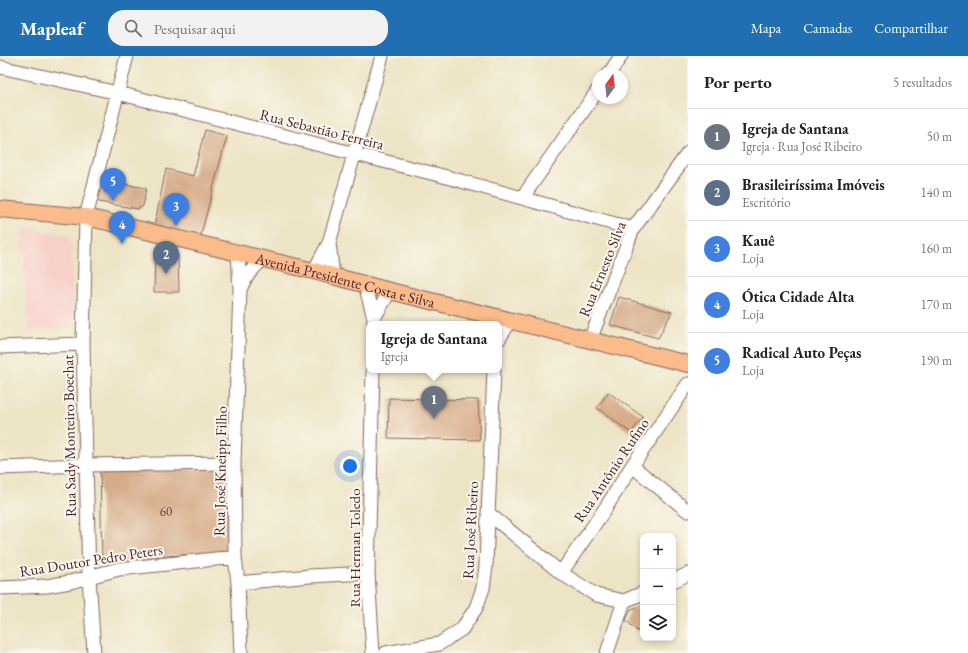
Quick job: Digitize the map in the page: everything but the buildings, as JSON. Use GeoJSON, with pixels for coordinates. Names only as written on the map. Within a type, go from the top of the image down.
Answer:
{"type":"FeatureCollection","features":[{"type":"Feature","properties":{"kind":"main road","name":"Avenida Presidente Costa e Silva"},"geometry":{"type":"LineString","coordinates":[[0,209],[86,217],[198,242],[365,284],[487,319],[510,321],[688,364]]}},
{"type":"Feature","properties":{"kind":"street","name":"Rua Sady Monteiro Boechat"},"geometry":{"type":"LineString","coordinates":[[94,653],[89,577],[83,344],[86,217],[127,56]]}},
{"type":"Feature","properties":{"kind":"street"},"geometry":{"type":"LineString","coordinates":[[314,271],[329,243],[382,56]]}},
{"type":"Feature","properties":{"kind":"street"},"geometry":{"type":"LineString","coordinates":[[613,68],[621,56]]}},
{"type":"Feature","properties":{"kind":"street","name":"Rua Sebastião Ferreira"},"geometry":{"type":"LineString","coordinates":[[0,67],[118,93],[444,176],[633,229]]}},
{"type":"Feature","properties":{"kind":"street"},"geometry":{"type":"LineString","coordinates":[[522,198],[592,99]]}},
{"type":"Feature","properties":{"kind":"street","name":"Rua Ernesto Silva"},"geometry":{"type":"LineString","coordinates":[[590,340],[633,229],[688,153]]}},
{"type":"Feature","properties":{"kind":"street"},"geometry":{"type":"LineString","coordinates":[[329,243],[333,276]]}},
{"type":"Feature","properties":{"kind":"street","name":"Rua José Kneipp Filho"},"geometry":{"type":"LineString","coordinates":[[238,252],[240,289],[234,463],[235,557],[238,583],[241,653]]}},
{"type":"Feature","properties":{"kind":"street","name":"Rua José Kneipp Filho"},"geometry":{"type":"LineString","coordinates":[[240,289],[250,271],[264,259]]}},
{"type":"Feature","properties":{"kind":"street"},"geometry":{"type":"LineString","coordinates":[[365,284],[374,321]]}},
{"type":"Feature","properties":{"kind":"street"},"geometry":{"type":"LineString","coordinates":[[374,321],[390,291]]}},
{"type":"Feature","properties":{"kind":"street"},"geometry":{"type":"LineString","coordinates":[[502,334],[510,321]]}},
{"type":"Feature","properties":{"kind":"street"},"geometry":{"type":"LineString","coordinates":[[0,347],[83,344]]}},
{"type":"Feature","properties":{"kind":"street","name":"Rua Herman Toledo"},"geometry":{"type":"LineString","coordinates":[[373,373],[368,573],[373,653]]}},
{"type":"Feature","properties":{"kind":"street","name":"Rua José Ribeiro"},"geometry":{"type":"LineString","coordinates":[[386,653],[439,644],[462,629],[476,608],[483,588],[486,566],[494,373]]}},
{"type":"Feature","properties":{"kind":"street","name":"Rua Antônio Rufino"},"geometry":{"type":"LineString","coordinates":[[561,573],[688,384]]}},
{"type":"Feature","properties":{"kind":"street"},"geometry":{"type":"LineString","coordinates":[[0,468],[234,463]]}},
{"type":"Feature","properties":{"kind":"street"},"geometry":{"type":"LineString","coordinates":[[632,466],[688,511]]}},
{"type":"Feature","properties":{"kind":"street"},"geometry":{"type":"LineString","coordinates":[[488,513],[561,573],[596,595],[624,601],[640,594]]}},
{"type":"Feature","properties":{"kind":"street","name":"Rua Doutor Pedro Peters"},"geometry":{"type":"LineString","coordinates":[[0,588],[47,586],[70,582],[119,569],[235,557]]}},
{"type":"Feature","properties":{"kind":"street"},"geometry":{"type":"LineString","coordinates":[[238,583],[310,576],[368,573]]}},
{"type":"Feature","properties":{"kind":"street"},"geometry":{"type":"LineString","coordinates":[[676,580],[688,574]]}},
{"type":"Feature","properties":{"kind":"street"},"geometry":{"type":"LineString","coordinates":[[607,653],[624,601]]}},
{"type":"Feature","properties":{"kind":"shaded area"},"geometry":{"type":"Polygon","coordinates":[[[22,227],[69,236],[72,247],[72,327],[28,331],[22,227]]]}},
{"type":"Feature","properties":{"kind":"place","name":"Radical Auto Peças"},"geometry":{"type":"Point","coordinates":[113,201]}},
{"type":"Feature","properties":{"kind":"place","name":"Kauê"},"geometry":{"type":"Point","coordinates":[176,226]}},
{"type":"Feature","properties":{"kind":"place","name":"Ótica Cidade Alta"},"geometry":{"type":"Point","coordinates":[122,244]}},
{"type":"Feature","properties":{"kind":"place","name":"Brasileiríssima Imóveis"},"geometry":{"type":"Point","coordinates":[166,274]}},
{"type":"Feature","properties":{"kind":"place","name":"Igreja de Santana"},"geometry":{"type":"Point","coordinates":[434,419]}}]}
